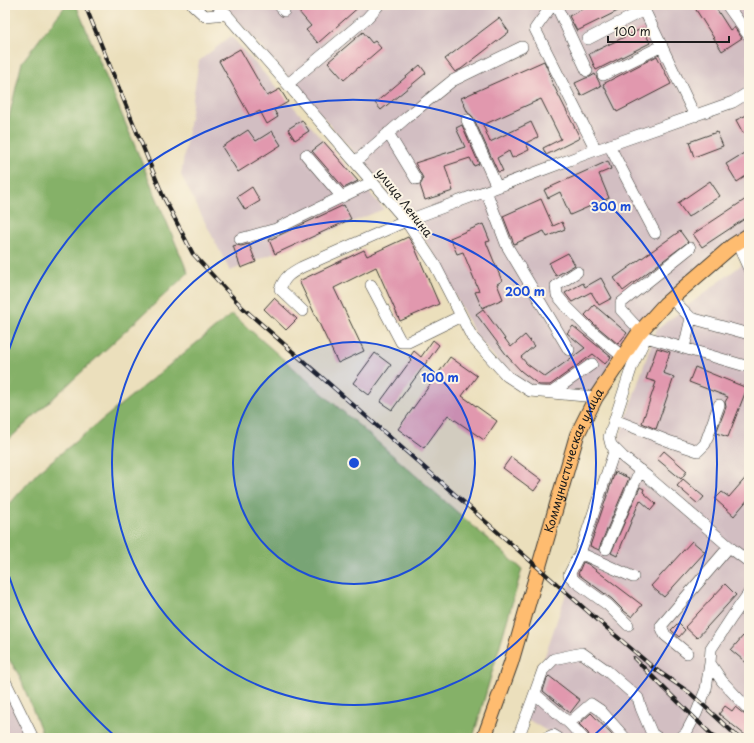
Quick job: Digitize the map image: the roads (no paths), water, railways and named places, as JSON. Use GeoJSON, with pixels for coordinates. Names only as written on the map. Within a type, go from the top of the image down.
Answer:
{"type":"FeatureCollection","features":[{"type":"Feature","properties":{"kind":"main road","name":"Коммунистическая улица"},"geometry":{"type":"LineString","coordinates":[[484,738],[511,663],[578,436],[596,397],[623,357],[643,334],[665,304],[737,243],[749,235]]}},
{"type":"Feature","properties":{"kind":"street"},"geometry":{"type":"LineString","coordinates":[[193,5],[204,16],[227,14]]}},
{"type":"Feature","properties":{"kind":"street","name":"улица Ленина"},"geometry":{"type":"LineString","coordinates":[[218,5],[406,221],[435,265],[472,337],[507,376],[530,391],[596,397]]}},
{"type":"Feature","properties":{"kind":"street"},"geometry":{"type":"LineString","coordinates":[[288,84],[367,18],[378,5]]}},
{"type":"Feature","properties":{"kind":"street"},"geometry":{"type":"LineString","coordinates":[[552,5],[535,29],[596,150]]}},
{"type":"Feature","properties":{"kind":"street"},"geometry":{"type":"LineString","coordinates":[[556,5],[587,71]]}},
{"type":"Feature","properties":{"kind":"street"},"geometry":{"type":"LineString","coordinates":[[727,5],[745,22],[749,36]]}},
{"type":"Feature","properties":{"kind":"street"},"geometry":{"type":"LineString","coordinates":[[588,39],[643,8],[695,116]]}},
{"type":"Feature","properties":{"kind":"street"},"geometry":{"type":"LineString","coordinates":[[604,75],[662,46]]}},
{"type":"Feature","properties":{"kind":"street"},"geometry":{"type":"LineString","coordinates":[[355,162],[452,81],[522,47]]}},
{"type":"Feature","properties":{"kind":"street"},"geometry":{"type":"LineString","coordinates":[[303,311],[280,289],[282,282],[289,274],[302,267],[406,221],[609,145],[733,102],[749,92]]}},
{"type":"Feature","properties":{"kind":"street"},"geometry":{"type":"LineString","coordinates":[[466,120],[497,187]]}},
{"type":"Feature","properties":{"kind":"street"},"geometry":{"type":"LineString","coordinates":[[388,134],[416,179]]}},
{"type":"Feature","properties":{"kind":"street"},"geometry":{"type":"LineString","coordinates":[[609,145],[655,233]]}},
{"type":"Feature","properties":{"kind":"street"},"geometry":{"type":"LineString","coordinates":[[306,156],[342,197]]}},
{"type":"Feature","properties":{"kind":"street"},"geometry":{"type":"LineString","coordinates":[[240,239],[276,229],[372,182]]}},
{"type":"Feature","properties":{"kind":"street"},"geometry":{"type":"LineString","coordinates":[[486,191],[507,246],[569,350]]}},
{"type":"Feature","properties":{"kind":"street"},"geometry":{"type":"LineString","coordinates":[[737,243],[749,269]]}},
{"type":"Feature","properties":{"kind":"street"},"geometry":{"type":"LineString","coordinates":[[690,248],[621,303],[621,310],[643,334],[749,367]]}},
{"type":"Feature","properties":{"kind":"street"},"geometry":{"type":"LineString","coordinates":[[577,272],[556,286],[557,295],[566,307],[589,329],[623,357]]}},
{"type":"Feature","properties":{"kind":"street"},"geometry":{"type":"LineString","coordinates":[[371,285],[401,342],[408,342],[461,316]]}},
{"type":"Feature","properties":{"kind":"street"},"geometry":{"type":"LineString","coordinates":[[671,298],[691,318],[749,334]]}},
{"type":"Feature","properties":{"kind":"street"},"geometry":{"type":"LineString","coordinates":[[684,348],[691,318]]}},
{"type":"Feature","properties":{"kind":"street"},"geometry":{"type":"LineString","coordinates":[[643,334],[610,436],[611,445],[623,457],[749,562]]}},
{"type":"Feature","properties":{"kind":"street"},"geometry":{"type":"LineString","coordinates":[[551,393],[592,364]]}},
{"type":"Feature","properties":{"kind":"street"},"geometry":{"type":"LineString","coordinates":[[615,420],[698,451],[705,444],[718,405]]}},
{"type":"Feature","properties":{"kind":"street"},"geometry":{"type":"LineString","coordinates":[[615,449],[580,552],[569,575],[576,582],[608,605],[628,624]]}},
{"type":"Feature","properties":{"kind":"street"},"geometry":{"type":"LineString","coordinates":[[606,549],[640,470]]}},
{"type":"Feature","properties":{"kind":"street"},"geometry":{"type":"LineString","coordinates":[[687,653],[665,635],[661,626],[730,547]]}},
{"type":"Feature","properties":{"kind":"street"},"geometry":{"type":"LineString","coordinates":[[580,552],[633,577]]}},
{"type":"Feature","properties":{"kind":"street"},"geometry":{"type":"LineString","coordinates":[[680,738],[686,733],[696,714],[706,689],[711,649],[749,593]]}},
{"type":"Feature","properties":{"kind":"street"},"geometry":{"type":"LineString","coordinates":[[518,738],[544,670],[554,659],[582,653],[606,670],[638,698],[652,734],[658,738]]}},
{"type":"Feature","properties":{"kind":"street"},"geometry":{"type":"LineString","coordinates":[[710,663],[722,681],[749,710]]}},
{"type":"Feature","properties":{"kind":"street"},"geometry":{"type":"LineString","coordinates":[[5,681],[33,738]]}},
{"type":"Feature","properties":{"kind":"street"},"geometry":{"type":"LineString","coordinates":[[535,694],[583,738]]}},
{"type":"Feature","properties":{"kind":"street"},"geometry":{"type":"LineString","coordinates":[[568,723],[591,704],[600,710],[625,738]]}},
{"type":"Feature","properties":{"kind":"street"},"geometry":{"type":"LineString","coordinates":[[546,738],[553,735],[558,738]]}},
{"type":"Feature","properties":{"kind":"railway"},"geometry":{"type":"LineString","coordinates":[[85,5],[163,196],[193,254],[243,308],[601,623],[655,669],[690,693],[739,738]]}},
{"type":"Feature","properties":{"kind":"railway"},"geometry":{"type":"LineString","coordinates":[[634,658],[715,738]]}}]}
